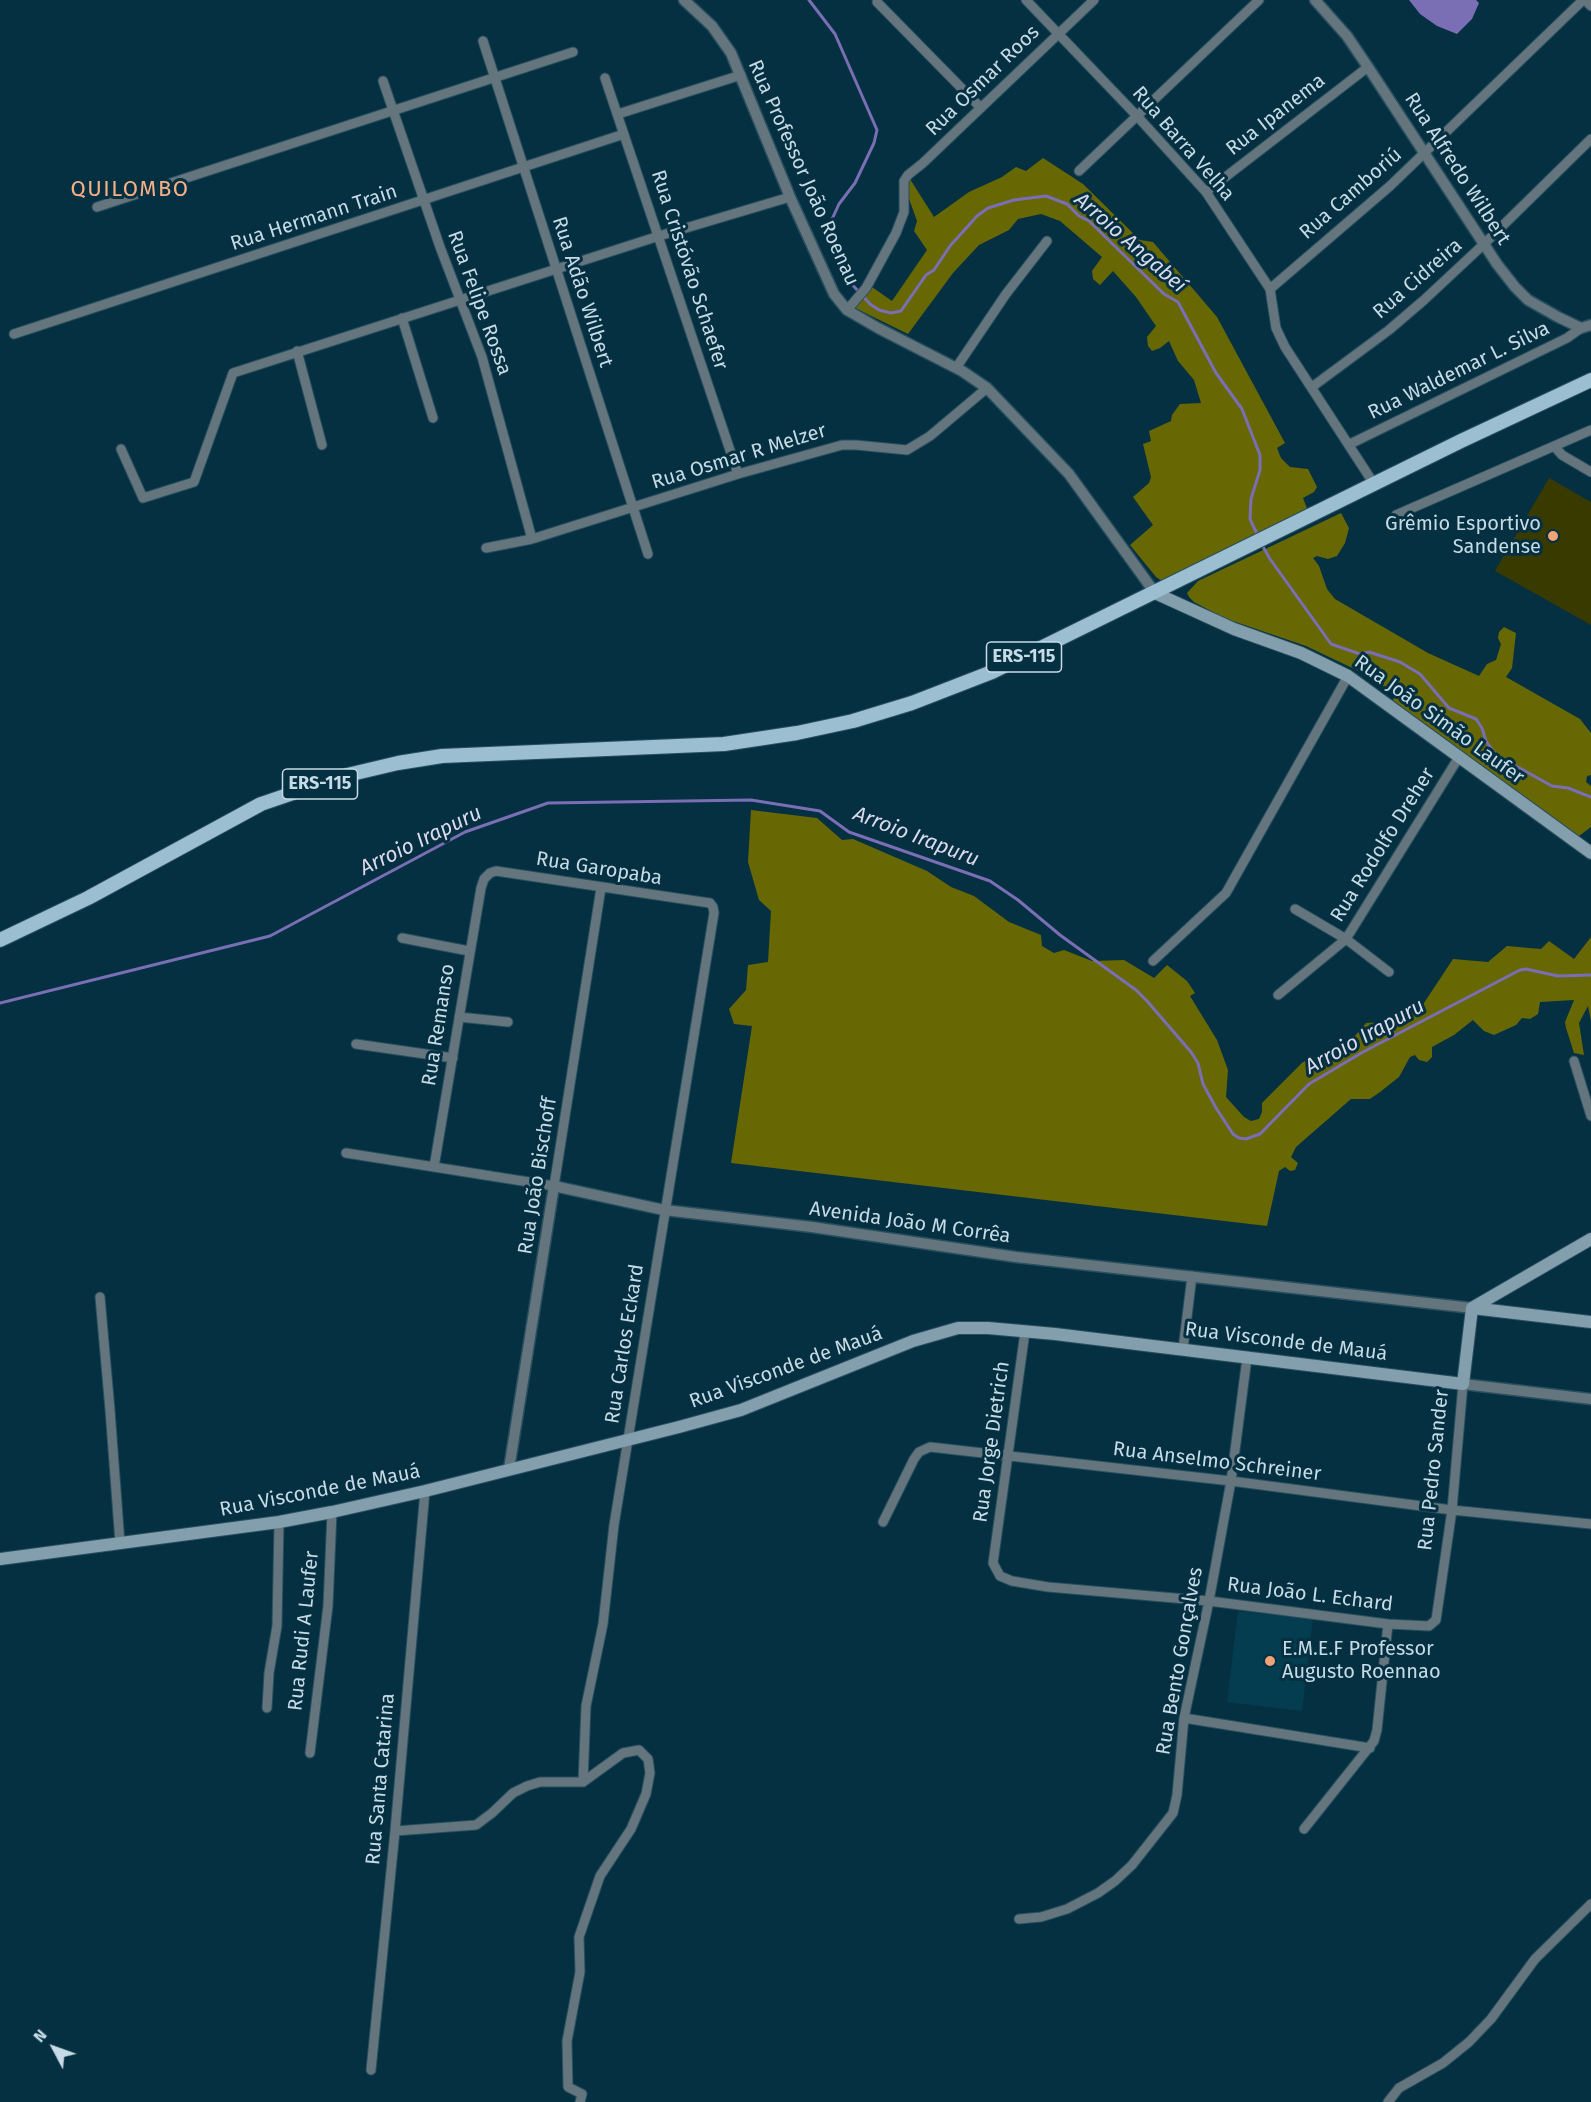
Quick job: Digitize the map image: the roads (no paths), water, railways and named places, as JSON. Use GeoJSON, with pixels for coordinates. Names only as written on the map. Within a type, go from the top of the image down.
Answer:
{"type":"FeatureCollection","features":[{"type":"Feature","properties":{"kind":"main road","name":"ERS-115"},"geometry":{"type":"LineString","coordinates":[[0,940],[88,898],[261,804],[343,776],[398,763],[442,756],[724,744],[797,733],[854,721],[939,693],[992,672],[1529,408],[1591,380]]}},
{"type":"Feature","properties":{"kind":"main road","name":"Rua João Simão Laufer"},"geometry":{"type":"LineString","coordinates":[[1155,593],[1234,629],[1301,653],[1348,676],[1591,854]]}},
{"type":"Feature","properties":{"kind":"main road"},"geometry":{"type":"LineString","coordinates":[[1472,1308],[1591,1239]]}},
{"type":"Feature","properties":{"kind":"main road"},"geometry":{"type":"LineString","coordinates":[[1472,1308],[1591,1322]]}},
{"type":"Feature","properties":{"kind":"main road","name":"Rua Pedro Sander"},"geometry":{"type":"LineString","coordinates":[[1463,1384],[1472,1308]]}},
{"type":"Feature","properties":{"kind":"main road","name":"Rua Visconde de Mauá"},"geometry":{"type":"LineString","coordinates":[[0,1559],[279,1522],[425,1491],[741,1410],[936,1334],[958,1328],[1025,1332],[1183,1349],[1463,1384]]}},
{"type":"Feature","properties":{"kind":"street","name":"Rua Professor João Roenau"},"geometry":{"type":"LineString","coordinates":[[684,0],[712,26],[731,53],[790,197],[834,294],[847,310],[956,368],[987,388],[1069,474],[1155,593]]}},
{"type":"Feature","properties":{"kind":"street","name":"Rua Barra Velha"},"geometry":{"type":"LineString","coordinates":[[1026,0],[1206,192],[1270,289],[1276,328],[1285,347],[1374,484]]}},
{"type":"Feature","properties":{"kind":"street","name":"Rua Osmar Roos"},"geometry":{"type":"LineString","coordinates":[[847,310],[865,289],[900,222],[904,212],[904,181],[908,175],[1094,0]]}},
{"type":"Feature","properties":{"kind":"street"},"geometry":{"type":"LineString","coordinates":[[1079,171],[1259,0]]}},
{"type":"Feature","properties":{"kind":"street"},"geometry":{"type":"LineString","coordinates":[[1584,0],[1591,6]]}},
{"type":"Feature","properties":{"kind":"street","name":"Rua Camboriú"},"geometry":{"type":"LineString","coordinates":[[1270,289],[1390,186],[1584,0]]}},
{"type":"Feature","properties":{"kind":"street","name":"Rua Alfredo Wilbert"},"geometry":{"type":"LineString","coordinates":[[1317,1],[1347,36],[1515,288],[1528,300],[1586,326]]}},
{"type":"Feature","properties":{"kind":"street"},"geometry":{"type":"LineString","coordinates":[[877,2],[981,108]]}},
{"type":"Feature","properties":{"kind":"street","name":"Rua Adão Wilbert"},"geometry":{"type":"LineString","coordinates":[[483,41],[648,554]]}},
{"type":"Feature","properties":{"kind":"street"},"geometry":{"type":"LineString","coordinates":[[97,207],[573,52]]}},
{"type":"Feature","properties":{"kind":"street","name":"Rua Ipanema"},"geometry":{"type":"LineString","coordinates":[[1206,192],[1368,67]]}},
{"type":"Feature","properties":{"kind":"street"},"geometry":{"type":"LineString","coordinates":[[618,114],[741,75]]}},
{"type":"Feature","properties":{"kind":"street","name":"Rua Cristóvão Schaefer"},"geometry":{"type":"LineString","coordinates":[[605,78],[738,474]]}},
{"type":"Feature","properties":{"kind":"street","name":"Rua Felipe Rossa"},"geometry":{"type":"LineString","coordinates":[[383,81],[423,201],[482,357],[532,539]]}},
{"type":"Feature","properties":{"kind":"street","name":"Rua Hermann Train"},"geometry":{"type":"LineString","coordinates":[[14,334],[624,134]]}},
{"type":"Feature","properties":{"kind":"street","name":"Rua Cidreira"},"geometry":{"type":"LineString","coordinates":[[1312,387],[1389,330],[1484,244],[1591,139]]}},
{"type":"Feature","properties":{"kind":"street"},"geometry":{"type":"LineString","coordinates":[[121,448],[142,498],[194,482],[233,373],[658,236],[790,197]]}},
{"type":"Feature","properties":{"kind":"street"},"geometry":{"type":"LineString","coordinates":[[956,368],[1006,294],[1047,241]]}},
{"type":"Feature","properties":{"kind":"street"},"geometry":{"type":"LineString","coordinates":[[402,318],[433,418]]}},
{"type":"Feature","properties":{"kind":"street","name":"Rua Waldemar L. Silva"},"geometry":{"type":"LineString","coordinates":[[1350,444],[1567,338],[1586,326]]}},
{"type":"Feature","properties":{"kind":"street"},"geometry":{"type":"LineString","coordinates":[[297,351],[322,445]]}},
{"type":"Feature","properties":{"kind":"street","name":"Rua Osmar R Melzer"},"geometry":{"type":"LineString","coordinates":[[486,548],[532,539],[738,474],[842,445],[907,450],[930,436],[987,388]]}},
{"type":"Feature","properties":{"kind":"street"},"geometry":{"type":"LineString","coordinates":[[1396,515],[1591,430]]}},
{"type":"Feature","properties":{"kind":"street"},"geometry":{"type":"LineString","coordinates":[[1554,447],[1562,455],[1591,472]]}},
{"type":"Feature","properties":{"kind":"street"},"geometry":{"type":"LineString","coordinates":[[1153,961],[1226,893],[1348,676]]}},
{"type":"Feature","properties":{"kind":"street","name":"Rua Rodolfo Dreher"},"geometry":{"type":"LineString","coordinates":[[1278,995],[1346,939],[1459,757]]}},
{"type":"Feature","properties":{"kind":"street","name":"Rua Garopaba"},"geometry":{"type":"LineString","coordinates":[[480,888],[484,879],[496,871],[710,903],[714,913]]}},
{"type":"Feature","properties":{"kind":"street","name":"Rua Remanso"},"geometry":{"type":"LineString","coordinates":[[434,1167],[480,888]]}},
{"type":"Feature","properties":{"kind":"street","name":"Rua João Bischoff"},"geometry":{"type":"LineString","coordinates":[[509,1469],[601,888]]}},
{"type":"Feature","properties":{"kind":"street"},"geometry":{"type":"LineString","coordinates":[[1295,909],[1346,939],[1389,972]]}},
{"type":"Feature","properties":{"kind":"street","name":"Rua Carlos Eckard"},"geometry":{"type":"LineString","coordinates":[[583,1782],[586,1706],[603,1624],[614,1525],[714,913]]}},
{"type":"Feature","properties":{"kind":"street"},"geometry":{"type":"LineString","coordinates":[[402,938],[469,951]]}},
{"type":"Feature","properties":{"kind":"street"},"geometry":{"type":"LineString","coordinates":[[459,1017],[508,1022]]}},
{"type":"Feature","properties":{"kind":"street"},"geometry":{"type":"LineString","coordinates":[[356,1044],[453,1058]]}},
{"type":"Feature","properties":{"kind":"street"},"geometry":{"type":"LineString","coordinates":[[1574,1060],[1591,1116]]}},
{"type":"Feature","properties":{"kind":"street","name":"Avenida João M Corrêa"},"geometry":{"type":"LineString","coordinates":[[346,1153],[554,1186],[664,1210],[813,1227],[1016,1257],[1472,1308]]}},
{"type":"Feature","properties":{"kind":"street"},"geometry":{"type":"LineString","coordinates":[[1183,1349],[1192,1276]]}},
{"type":"Feature","properties":{"kind":"street"},"geometry":{"type":"LineString","coordinates":[[100,1298],[111,1410],[120,1543]]}},
{"type":"Feature","properties":{"kind":"street","name":"Rua Jorge Dietrich"},"geometry":{"type":"LineString","coordinates":[[994,1556],[1025,1332]]}},
{"type":"Feature","properties":{"kind":"street","name":"Rua Bento Gonçalves"},"geometry":{"type":"LineString","coordinates":[[1019,1919],[1041,1917],[1067,1909],[1098,1893],[1126,1870],[1150,1844],[1173,1813],[1177,1795],[1184,1718],[1231,1481],[1247,1358]]}},
{"type":"Feature","properties":{"kind":"street","name":"Rua Visconde de Mauá"},"geometry":{"type":"LineString","coordinates":[[1463,1384],[1591,1399]]}},
{"type":"Feature","properties":{"kind":"street","name":"Rua Pedro Sander"},"geometry":{"type":"LineString","coordinates":[[1423,1626],[1429,1626],[1436,1620],[1452,1510],[1463,1384]]}},
{"type":"Feature","properties":{"kind":"street","name":"Rua Anselmo Schreiner"},"geometry":{"type":"LineString","coordinates":[[884,1522],[914,1459],[924,1449],[941,1447],[1452,1510],[1591,1524]]}},
{"type":"Feature","properties":{"kind":"street","name":"Rua Santa Catarina"},"geometry":{"type":"LineString","coordinates":[[371,2070],[425,1491]]}},
{"type":"Feature","properties":{"kind":"street","name":"Rua Rudi A Laufer"},"geometry":{"type":"LineString","coordinates":[[310,1753],[328,1606],[333,1512]]}},
{"type":"Feature","properties":{"kind":"street"},"geometry":{"type":"LineString","coordinates":[[267,1708],[269,1673],[277,1626],[279,1522]]}},
{"type":"Feature","properties":{"kind":"street","name":"Rua João L. Echard"},"geometry":{"type":"LineString","coordinates":[[994,1556],[995,1569],[1000,1576],[1048,1587],[1209,1601],[1388,1624],[1423,1626]]}},
{"type":"Feature","properties":{"kind":"street"},"geometry":{"type":"LineString","coordinates":[[1304,1829],[1370,1748],[1377,1730],[1388,1624]]}},
{"type":"Feature","properties":{"kind":"street"},"geometry":{"type":"LineString","coordinates":[[1184,1718],[1370,1748]]}},
{"type":"Feature","properties":{"kind":"street"},"geometry":{"type":"LineString","coordinates":[[395,1831],[476,1825],[513,1793],[527,1786],[540,1782],[583,1782],[623,1753],[639,1750],[648,1759],[650,1773],[646,1794],[631,1829],[600,1876],[579,1936],[580,1972],[567,2041],[568,2086],[582,2094],[580,2102]]}},
{"type":"Feature","properties":{"kind":"street"},"geometry":{"type":"LineString","coordinates":[[1388,2102],[1399,2088],[1443,2063],[1469,2042],[1491,2019],[1535,1959],[1591,1904]]}},
{"type":"Feature","properties":{"kind":"waterway","name":"Arroio Angabeí"},"geometry":{"type":"LineString","coordinates":[[809,0],[835,34],[877,130],[874,143],[855,183],[839,204],[828,228],[848,280],[870,304],[879,310],[891,313],[901,311],[950,246],[977,216],[988,208],[1014,200],[1046,196],[1067,204],[1079,216],[1089,221],[1164,294],[1178,302],[1216,373],[1242,409],[1260,455],[1260,470],[1251,499],[1250,519],[1258,536]]}},
{"type":"Feature","properties":{"kind":"waterway","name":"Arroio Angabeí"},"geometry":{"type":"LineString","coordinates":[[1262,545],[1331,644],[1360,654],[1369,652],[1400,662],[1420,674],[1449,708],[1476,719],[1486,741],[1496,755],[1552,786],[1568,788],[1591,797]]}},
{"type":"Feature","properties":{"kind":"waterway","name":"Arroio Irapuru"},"geometry":{"type":"LineString","coordinates":[[0,1003],[270,936],[465,832],[548,803],[751,800],[820,811],[849,832],[990,881],[1136,990],[1147,1001],[1191,1052],[1198,1063],[1203,1084],[1216,1108],[1233,1134],[1239,1138],[1246,1139],[1260,1134],[1309,1084],[1363,1052],[1520,970],[1526,969],[1558,976],[1591,975]]}},
{"type":"Feature","properties":{"kind":"place","name":"Grêmio Esportivo Sandense"},"geometry":{"type":"Point","coordinates":[1553,536]}},
{"type":"Feature","properties":{"kind":"place","name":"E.M.E.F Professor Augusto Roennao"},"geometry":{"type":"Point","coordinates":[1270,1661]}},
{"type":"Feature","properties":{"kind":"district","name":"QUILOMBO"},"geometry":{"type":"Point","coordinates":[130,190]}}]}
